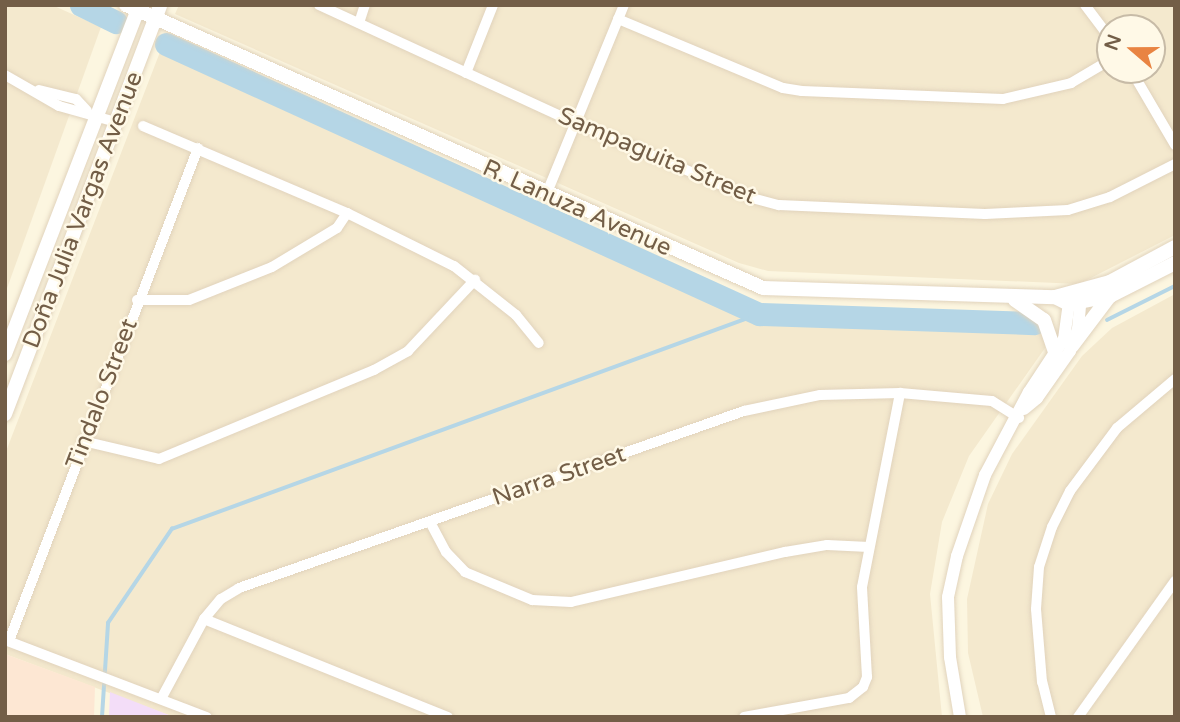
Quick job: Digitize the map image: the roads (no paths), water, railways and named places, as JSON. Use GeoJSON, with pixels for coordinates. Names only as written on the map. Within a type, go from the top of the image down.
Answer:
{"type":"FeatureCollection","features":[{"type":"Feature","properties":{"kind":"main road","name":"R. Lanuza Avenue"},"geometry":{"type":"LineString","coordinates":[[134,7],[158,12],[546,195],[763,288],[1011,298],[1075,296]]}},
{"type":"Feature","properties":{"kind":"main road","name":"Doña Julia Vargas Avenue"},"geometry":{"type":"LineString","coordinates":[[5,354],[92,113],[134,7]]}},
{"type":"Feature","properties":{"kind":"main road","name":"Doña Julia Vargas Avenue"},"geometry":{"type":"LineString","coordinates":[[5,414],[158,12]]}},
{"type":"Feature","properties":{"kind":"main road"},"geometry":{"type":"LineString","coordinates":[[1075,296],[1110,282],[1175,247]]}},
{"type":"Feature","properties":{"kind":"main road"},"geometry":{"type":"LineString","coordinates":[[1072,345],[1110,296],[1175,263]]}},
{"type":"Feature","properties":{"kind":"main road"},"geometry":{"type":"LineString","coordinates":[[1075,296],[1110,296]]}},
{"type":"Feature","properties":{"kind":"main road"},"geometry":{"type":"LineString","coordinates":[[1011,298],[1041,316],[1056,354]]}},
{"type":"Feature","properties":{"kind":"street","name":"Sampaguita Street"},"geometry":{"type":"LineString","coordinates":[[319,5],[578,124],[751,198],[798,208],[985,214],[1068,210],[1110,197],[1175,164]]}},
{"type":"Feature","properties":{"kind":"street"},"geometry":{"type":"LineString","coordinates":[[359,23],[365,5]]}},
{"type":"Feature","properties":{"kind":"street"},"geometry":{"type":"LineString","coordinates":[[466,73],[493,5]]}},
{"type":"Feature","properties":{"kind":"street"},"geometry":{"type":"LineString","coordinates":[[546,195],[578,124],[624,5]]}},
{"type":"Feature","properties":{"kind":"street"},"geometry":{"type":"LineString","coordinates":[[1085,5],[1096,20]]}},
{"type":"Feature","properties":{"kind":"street"},"geometry":{"type":"LineString","coordinates":[[618,19],[783,88],[802,91],[1003,99],[1071,83],[1096,68]]}},
{"type":"Feature","properties":{"kind":"street"},"geometry":{"type":"LineString","coordinates":[[5,75],[36,90],[76,99],[92,113],[116,122]]}},
{"type":"Feature","properties":{"kind":"street"},"geometry":{"type":"LineString","coordinates":[[1139,84],[1175,145]]}},
{"type":"Feature","properties":{"kind":"street"},"geometry":{"type":"LineString","coordinates":[[143,126],[347,213],[475,280],[516,316],[539,344]]}},
{"type":"Feature","properties":{"kind":"street","name":"Tindalo Street"},"geometry":{"type":"LineString","coordinates":[[7,640],[198,148]]}},
{"type":"Feature","properties":{"kind":"street"},"geometry":{"type":"LineString","coordinates":[[137,300],[189,300],[272,268],[337,228],[347,213]]}},
{"type":"Feature","properties":{"kind":"street"},"geometry":{"type":"LineString","coordinates":[[83,441],[159,459],[374,370],[408,351],[475,280]]}},
{"type":"Feature","properties":{"kind":"street"},"geometry":{"type":"LineString","coordinates":[[1021,413],[1037,398],[1072,345],[1075,296]]}},
{"type":"Feature","properties":{"kind":"street"},"geometry":{"type":"LineString","coordinates":[[960,717],[950,657],[948,597],[973,504],[1021,413],[1029,392],[1056,354],[1067,331],[1075,296]]}},
{"type":"Feature","properties":{"kind":"street"},"geometry":{"type":"LineString","coordinates":[[1051,717],[1042,682],[1037,609],[1039,567],[1052,527],[1070,491],[1117,428],[1175,379]]}},
{"type":"Feature","properties":{"kind":"street"},"geometry":{"type":"LineString","coordinates":[[744,717],[849,698],[863,687],[867,677],[862,587],[900,393]]}},
{"type":"Feature","properties":{"kind":"street","name":"Narra Street"},"geometry":{"type":"LineString","coordinates":[[161,699],[204,619],[221,599],[239,588],[744,411],[820,395],[900,393],[992,401],[1021,413]]}},
{"type":"Feature","properties":{"kind":"street"},"geometry":{"type":"LineString","coordinates":[[430,522],[446,552],[476,578],[532,600],[571,602],[785,552],[827,545],[869,547]]}},
{"type":"Feature","properties":{"kind":"street"},"geometry":{"type":"LineString","coordinates":[[1078,717],[1175,581]]}},
{"type":"Feature","properties":{"kind":"street"},"geometry":{"type":"LineString","coordinates":[[204,619],[447,717]]}},
{"type":"Feature","properties":{"kind":"street"},"geometry":{"type":"LineString","coordinates":[[7,640],[206,717]]}},
{"type":"Feature","properties":{"kind":"waterway"},"geometry":{"type":"LineString","coordinates":[[81,5],[116,22]]}},
{"type":"Feature","properties":{"kind":"waterway"},"geometry":{"type":"LineString","coordinates":[[166,44],[759,314],[1035,323]]}},
{"type":"Feature","properties":{"kind":"waterway"},"geometry":{"type":"LineString","coordinates":[[1107,320],[1175,286]]}},
{"type":"Feature","properties":{"kind":"waterway"},"geometry":{"type":"LineString","coordinates":[[102,717],[108,623],[172,529],[759,314]]}}]}
